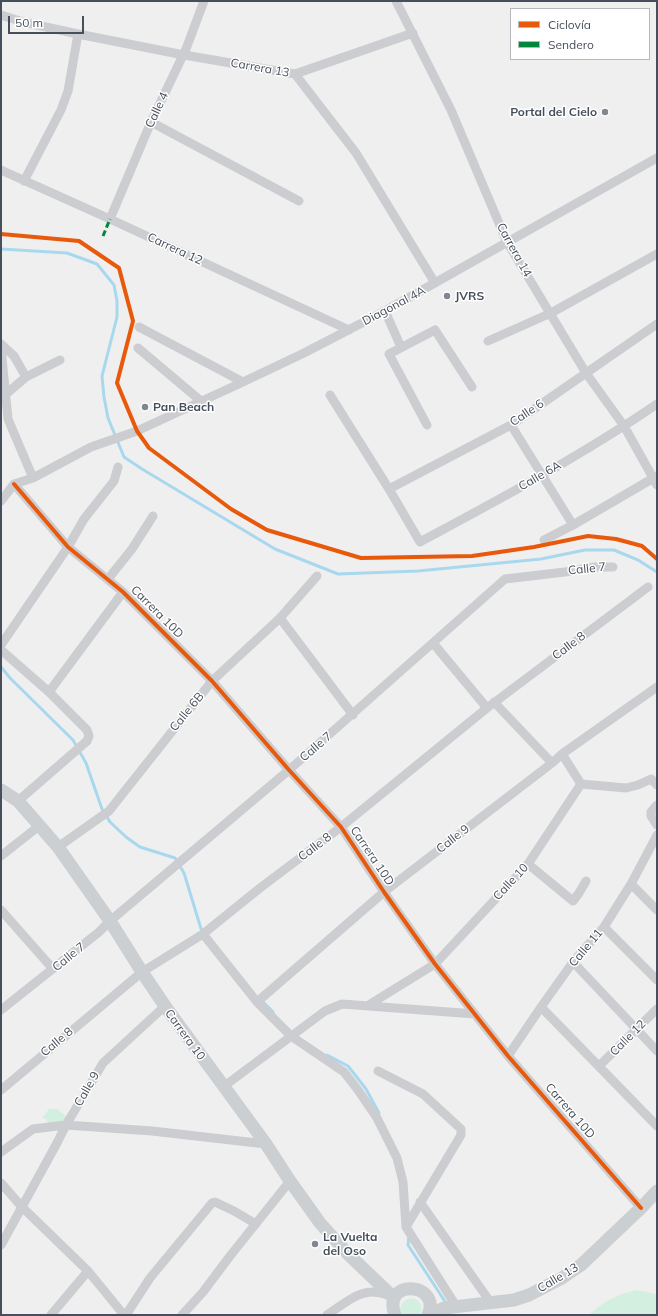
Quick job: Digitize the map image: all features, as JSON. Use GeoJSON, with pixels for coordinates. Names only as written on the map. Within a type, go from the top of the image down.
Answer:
{"type":"FeatureCollection","features":[{"type":"Feature","properties":{"kind":"street","name":"Calle 4"},"geometry":{"type":"LineString","coordinates":[[110,219],[151,122],[184,55],[204,1]]}},
{"type":"Feature","properties":{"kind":"street","name":"Carrera 14"},"geometry":{"type":"LineString","coordinates":[[396,1],[451,110],[507,242],[586,373],[624,426],[656,480]]}},
{"type":"Feature","properties":{"kind":"street","name":"Carrera 13"},"geometry":{"type":"LineString","coordinates":[[1,15],[23,22],[78,34],[184,55],[295,74],[356,153],[435,283]]}},
{"type":"Feature","properties":{"kind":"street"},"geometry":{"type":"LineString","coordinates":[[295,74],[413,33]]}},
{"type":"Feature","properties":{"kind":"street"},"geometry":{"type":"LineString","coordinates":[[24,181],[61,110],[68,91],[78,34]]}},
{"type":"Feature","properties":{"kind":"street"},"geometry":{"type":"LineString","coordinates":[[151,122],[299,201]]}},
{"type":"Feature","properties":{"kind":"street","name":"Diagonal 4A"},"geometry":{"type":"LineString","coordinates":[[33,478],[91,447],[104,441],[137,431],[304,353],[349,330],[657,158]]}},
{"type":"Feature","properties":{"kind":"street","name":"Carrera 12"},"geometry":{"type":"LineString","coordinates":[[1,170],[349,330]]}},
{"type":"Feature","properties":{"kind":"street"},"geometry":{"type":"LineString","coordinates":[[488,341],[551,313],[657,254]]}},
{"type":"Feature","properties":{"kind":"street"},"geometry":{"type":"LineString","coordinates":[[384,311],[401,348]]}},
{"type":"Feature","properties":{"kind":"street","name":"Calle 6"},"geometry":{"type":"LineString","coordinates":[[389,489],[511,425],[657,324]]}},
{"type":"Feature","properties":{"kind":"street"},"geometry":{"type":"LineString","coordinates":[[139,327],[243,382]]}},
{"type":"Feature","properties":{"kind":"street"},"geometry":{"type":"LineString","coordinates":[[426,425],[389,354],[434,330],[472,387]]}},
{"type":"Feature","properties":{"kind":"street"},"geometry":{"type":"LineString","coordinates":[[1,344],[14,356],[26,377]]}},
{"type":"Feature","properties":{"kind":"street"},"geometry":{"type":"LineString","coordinates":[[1,348],[8,419],[33,478],[14,484],[1,500]]}},
{"type":"Feature","properties":{"kind":"street"},"geometry":{"type":"LineString","coordinates":[[138,348],[201,401]]}},
{"type":"Feature","properties":{"kind":"street"},"geometry":{"type":"LineString","coordinates":[[6,394],[26,377],[60,360]]}},
{"type":"Feature","properties":{"kind":"street"},"geometry":{"type":"LineString","coordinates":[[330,395],[389,489]]}},
{"type":"Feature","properties":{"kind":"street","name":"Calle 6A"},"geometry":{"type":"LineString","coordinates":[[389,489],[420,542],[542,476],[657,404]]}},
{"type":"Feature","properties":{"kind":"street"},"geometry":{"type":"LineString","coordinates":[[511,425],[573,525]]}},
{"type":"Feature","properties":{"kind":"street"},"geometry":{"type":"LineString","coordinates":[[1,645],[68,547],[84,519],[114,481],[118,467]]}},
{"type":"Feature","properties":{"kind":"street"},"geometry":{"type":"LineString","coordinates":[[544,540],[656,480]]}},
{"type":"Feature","properties":{"kind":"street","name":"Carrera 10D"},"geometry":{"type":"LineString","coordinates":[[14,484],[68,547],[123,592],[212,681],[289,770],[341,827],[384,892],[435,964],[508,1056],[641,1208]]}},
{"type":"Feature","properties":{"kind":"street"},"geometry":{"type":"LineString","coordinates":[[108,579],[132,549],[153,516]]}},
{"type":"Feature","properties":{"kind":"street","name":"Calle 7"},"geometry":{"type":"LineString","coordinates":[[3,1004],[53,969],[99,932],[110,921],[353,715],[505,579],[594,567],[613,567]]}},
{"type":"Feature","properties":{"kind":"street","name":"Calle 6B"},"geometry":{"type":"LineString","coordinates":[[58,848],[109,811],[212,681],[280,618],[317,576]]}},
{"type":"Feature","properties":{"kind":"street","name":"Calle 8"},"geometry":{"type":"LineString","coordinates":[[1,1090],[142,972],[203,934],[260,888],[341,827],[491,705],[648,587]]}},
{"type":"Feature","properties":{"kind":"street"},"geometry":{"type":"LineString","coordinates":[[49,692],[123,592]]}},
{"type":"Feature","properties":{"kind":"street"},"geometry":{"type":"LineString","coordinates":[[280,618],[353,715]]}},
{"type":"Feature","properties":{"kind":"street"},"geometry":{"type":"LineString","coordinates":[[433,643],[491,705],[552,763]]}},
{"type":"Feature","properties":{"kind":"street"},"geometry":{"type":"LineString","coordinates":[[1,650],[49,692],[87,730],[89,736],[87,741],[18,801]]}},
{"type":"Feature","properties":{"kind":"street","name":"Calle 9"},"geometry":{"type":"LineString","coordinates":[[258,1002],[384,892],[562,754],[657,687]]}},
{"type":"Feature","properties":{"kind":"street"},"geometry":{"type":"LineString","coordinates":[[562,754],[581,784],[626,788],[654,782]]}},
{"type":"Feature","properties":{"kind":"street","name":"Calle 10"},"geometry":{"type":"LineString","coordinates":[[367,1006],[435,964],[528,864],[581,784]]}},
{"type":"Feature","properties":{"kind":"street","name":"Carrera 10"},"geometry":{"type":"LineString","coordinates":[[1,790],[18,801],[58,848],[110,921],[164,1006],[266,1144],[320,1223],[348,1254],[394,1298]]}},
{"type":"Feature","properties":{"kind":"street"},"geometry":{"type":"LineString","coordinates":[[657,805],[651,812],[651,816],[657,825]]}},
{"type":"Feature","properties":{"kind":"street"},"geometry":{"type":"LineString","coordinates":[[1,856],[39,826]]}},
{"type":"Feature","properties":{"kind":"street","name":"Calle 11"},"geometry":{"type":"LineString","coordinates":[[508,1056],[573,962],[604,926],[631,884],[657,835]]}},
{"type":"Feature","properties":{"kind":"street"},"geometry":{"type":"LineString","coordinates":[[528,864],[573,901],[586,881]]}},
{"type":"Feature","properties":{"kind":"street"},"geometry":{"type":"LineString","coordinates":[[631,884],[657,910]]}},
{"type":"Feature","properties":{"kind":"street"},"geometry":{"type":"LineString","coordinates":[[1,910],[53,969]]}},
{"type":"Feature","properties":{"kind":"street"},"geometry":{"type":"LineString","coordinates":[[604,926],[657,980]]}},
{"type":"Feature","properties":{"kind":"street"},"geometry":{"type":"LineString","coordinates":[[203,934],[258,1002],[291,1036],[344,1072],[377,1118],[394,1152],[400,1168],[403,1182],[406,1227],[456,1306]]}},
{"type":"Feature","properties":{"kind":"street"},"geometry":{"type":"LineString","coordinates":[[573,962],[657,1051]]}},
{"type":"Feature","properties":{"kind":"street"},"geometry":{"type":"LineString","coordinates":[[224,1087],[325,1011],[342,1004],[475,1014]]}},
{"type":"Feature","properties":{"kind":"street","name":"Calle 9"},"geometry":{"type":"LineString","coordinates":[[66,1125],[103,1063],[164,1006]]}},
{"type":"Feature","properties":{"kind":"street"},"geometry":{"type":"LineString","coordinates":[[541,1007],[657,1126]]}},
{"type":"Feature","properties":{"kind":"street","name":"Calle 12"},"geometry":{"type":"LineString","coordinates":[[599,1066],[657,1009]]}},
{"type":"Feature","properties":{"kind":"street"},"geometry":{"type":"LineString","coordinates":[[378,1071],[422,1094],[461,1129],[461,1135],[406,1227]]}},
{"type":"Feature","properties":{"kind":"street"},"geometry":{"type":"LineString","coordinates":[[1,1245],[66,1125]]}},
{"type":"Feature","properties":{"kind":"street"},"geometry":{"type":"LineString","coordinates":[[1,1152],[33,1129],[66,1125],[152,1131],[266,1144]]}},
{"type":"Feature","properties":{"kind":"street"},"geometry":{"type":"LineString","coordinates":[[182,1315],[203,1292],[290,1181]]}},
{"type":"Feature","properties":{"kind":"street"},"geometry":{"type":"LineString","coordinates":[[1,1183],[22,1207],[88,1271],[125,1315],[150,1278],[212,1203],[215,1202],[234,1211],[256,1224]]}},
{"type":"Feature","properties":{"kind":"street","name":"Calle 13"},"geometry":{"type":"LineString","coordinates":[[428,1315],[444,1308],[514,1300],[529,1295],[562,1278],[581,1264],[657,1191]]}},
{"type":"Feature","properties":{"kind":"street"},"geometry":{"type":"LineString","coordinates":[[420,1202],[492,1303]]}},
{"type":"Feature","properties":{"kind":"street"},"geometry":{"type":"LineString","coordinates":[[51,1315],[88,1271]]}},
{"type":"Feature","properties":{"kind":"street","name":"Carrera 10"},"geometry":{"type":"LineString","coordinates":[[373,1279],[391,1285],[416,1288],[425,1294]]}},
{"type":"Feature","properties":{"kind":"street"},"geometry":{"type":"LineString","coordinates":[[394,1315],[394,1298],[401,1291],[410,1288]]}},
{"type":"Feature","properties":{"kind":"street"},"geometry":{"type":"LineString","coordinates":[[327,1315],[361,1293],[370,1291],[377,1292],[394,1298]]}},
{"type":"Feature","properties":{"kind":"street"},"geometry":{"type":"LineString","coordinates":[[425,1294],[430,1306],[428,1315]]}},
{"type":"Feature","properties":{"kind":"street","name":"Calle 13"},"geometry":{"type":"LineString","coordinates":[[425,1294],[437,1300],[456,1306]]}},
{"type":"Feature","properties":{"kind":"green space"},"geometry":{"type":"Polygon","coordinates":[[[49,1109],[57,1109],[70,1119],[57,1131],[45,1119],[42,1118],[49,1109]]]}},
{"type":"Feature","properties":{"kind":"green space"},"geometry":{"type":"Polygon","coordinates":[[[636,1290],[657,1295],[657,1315],[589,1315],[611,1299],[636,1290]]]}},
{"type":"Feature","properties":{"kind":"green space"},"geometry":{"type":"Polygon","coordinates":[[[411,1298],[419,1302],[422,1309],[420,1315],[402,1315],[400,1309],[403,1302],[411,1298]]]}},
{"type":"Feature","properties":{"kind":"waterway"},"geometry":{"type":"LineString","coordinates":[[1,249],[67,253],[97,264],[114,285],[117,301],[117,317],[102,376],[108,418],[124,457],[275,549],[338,574],[418,571],[541,559],[585,550],[614,550],[638,560],[657,572]]}},
{"type":"Feature","properties":{"kind":"waterway"},"geometry":{"type":"LineString","coordinates":[[1,667],[11,679],[73,740],[86,763],[102,809],[110,822],[126,837],[140,847],[175,858],[184,873],[202,932]]}},
{"type":"Feature","properties":{"kind":"waterway"},"geometry":{"type":"LineString","coordinates":[[263,1002],[273,1012]]}},
{"type":"Feature","properties":{"kind":"waterway"},"geometry":{"type":"LineString","coordinates":[[327,1055],[348,1066],[366,1089],[379,1113]]}},
{"type":"Feature","properties":{"kind":"waterway"},"geometry":{"type":"LineString","coordinates":[[409,1236],[408,1245],[446,1303]]}},
{"type":"Feature","properties":{"kind":"marked path"},"geometry":{"type":"LineString","coordinates":[[103,236],[110,219]]}},
{"type":"Feature","properties":{"kind":"cycle path"},"geometry":{"type":"LineString","coordinates":[[1,234],[79,241],[119,268],[133,321],[117,383],[137,431],[149,448],[231,509],[267,530],[361,558],[472,556],[534,547],[588,536],[616,539],[642,546],[657,559]]}},
{"type":"Feature","properties":{"kind":"cycle path"},"geometry":{"type":"LineString","coordinates":[[14,484],[68,547],[123,592],[212,681],[289,770],[341,827],[384,892],[435,964],[508,1056],[641,1208]]}},
{"type":"Feature","properties":{"kind":"place","name":"Portal del Cielo"},"geometry":{"type":"Point","coordinates":[605,112]}},
{"type":"Feature","properties":{"kind":"place","name":"JVRS"},"geometry":{"type":"Point","coordinates":[447,296]}},
{"type":"Feature","properties":{"kind":"place","name":"Pan Beach"},"geometry":{"type":"Point","coordinates":[145,407]}},
{"type":"Feature","properties":{"kind":"place","name":"La Vuelta del Oso"},"geometry":{"type":"Point","coordinates":[315,1244]}}]}
